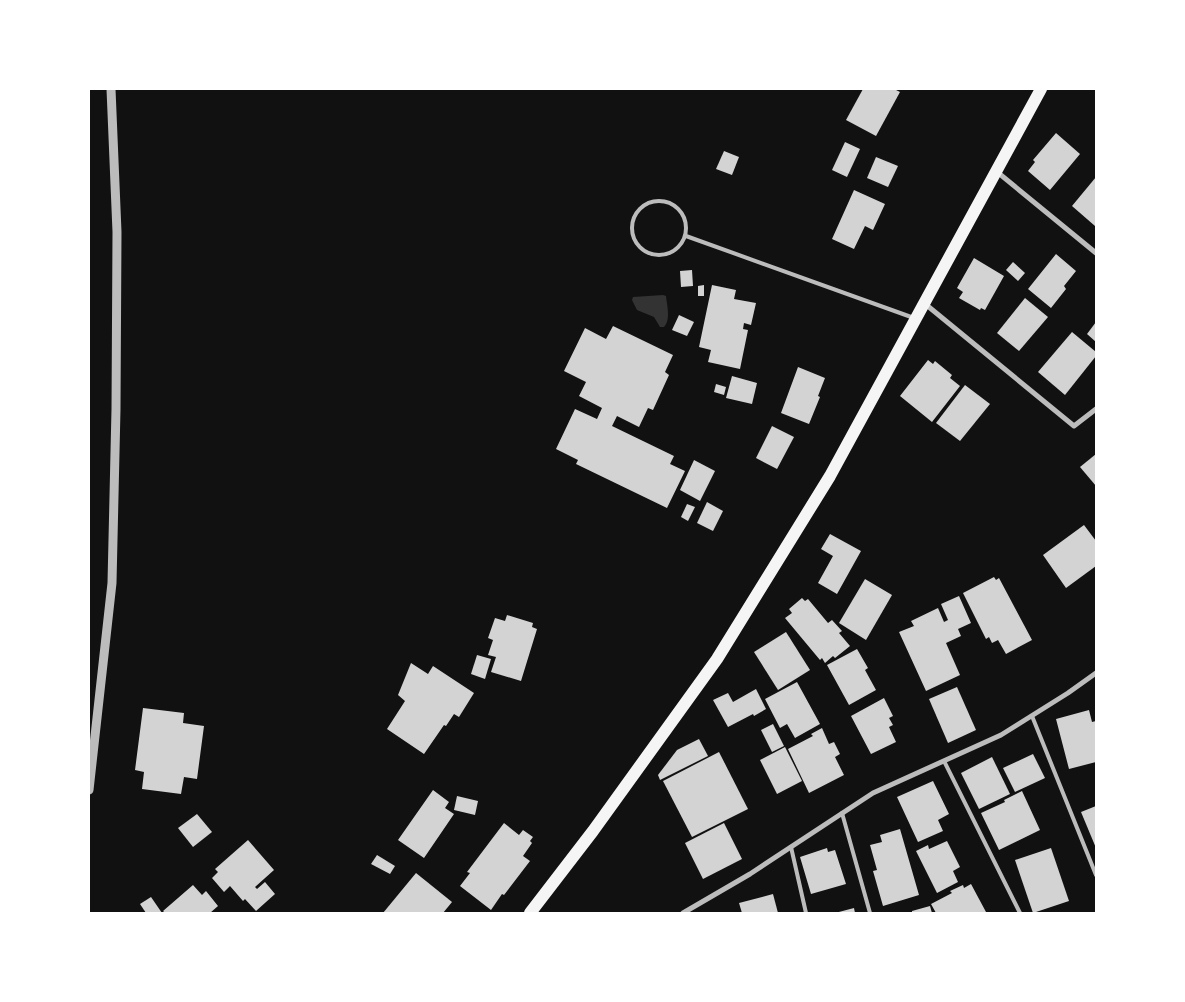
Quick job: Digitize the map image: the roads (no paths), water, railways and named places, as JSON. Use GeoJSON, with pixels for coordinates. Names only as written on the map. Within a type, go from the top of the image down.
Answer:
{"type":"FeatureCollection","features":[{"type":"Feature","properties":{"kind":"main road"},"geometry":{"type":"LineString","coordinates":[[530,913],[593,831],[717,659],[830,476],[1041,89]]}},
{"type":"Feature","properties":{"kind":"street"},"geometry":{"type":"LineString","coordinates":[[89,790],[112,583],[116,409],[117,232],[111,89]]}},
{"type":"Feature","properties":{"kind":"street"},"geometry":{"type":"LineString","coordinates":[[996,171],[1096,253]]}},
{"type":"Feature","properties":{"kind":"street"},"geometry":{"type":"LineString","coordinates":[[924,303],[1074,426],[1096,409]]}},
{"type":"Feature","properties":{"kind":"street"},"geometry":{"type":"LineString","coordinates":[[683,913],[750,874],[872,793],[1001,735],[1096,673]]}},
{"type":"Feature","properties":{"kind":"lane"},"geometry":{"type":"LineString","coordinates":[[656,200],[666,202],[676,206],[683,215],[686,225],[686,236],[680,246],[672,253],[662,256],[651,255],[641,250],[634,242],[631,231],[632,220],[637,211],[646,204],[656,200]]}},
{"type":"Feature","properties":{"kind":"lane"},"geometry":{"type":"LineString","coordinates":[[686,236],[916,318]]}},
{"type":"Feature","properties":{"kind":"lane"},"geometry":{"type":"LineString","coordinates":[[1032,716],[1096,875]]}},
{"type":"Feature","properties":{"kind":"lane"},"geometry":{"type":"LineString","coordinates":[[944,761],[1020,913]]}},
{"type":"Feature","properties":{"kind":"lane"},"geometry":{"type":"LineString","coordinates":[[842,813],[870,913]]}},
{"type":"Feature","properties":{"kind":"lane"},"geometry":{"type":"LineString","coordinates":[[791,847],[806,913]]}}]}
